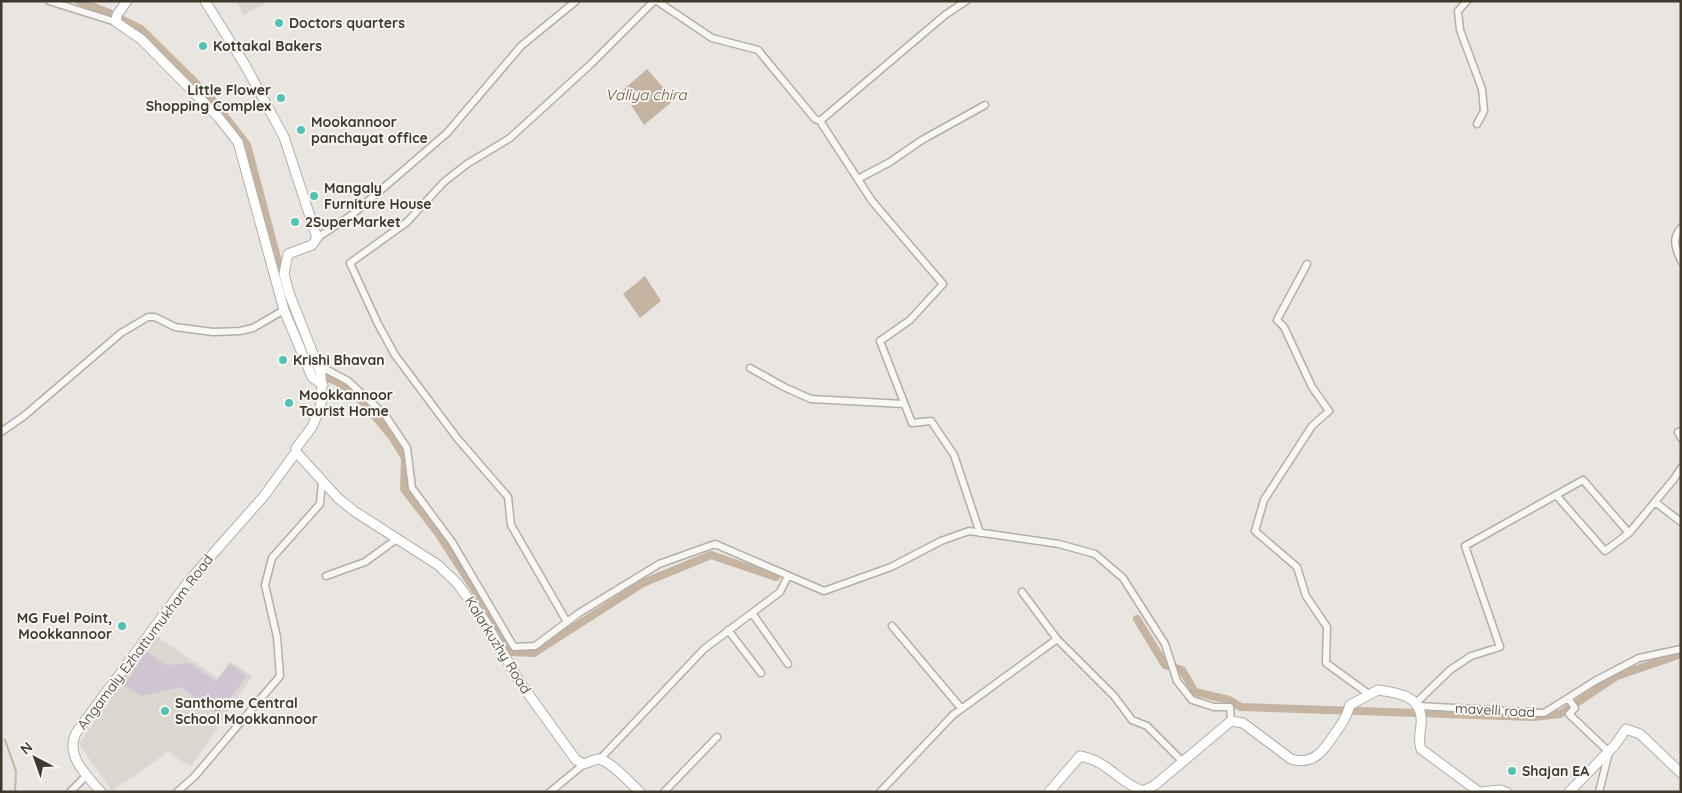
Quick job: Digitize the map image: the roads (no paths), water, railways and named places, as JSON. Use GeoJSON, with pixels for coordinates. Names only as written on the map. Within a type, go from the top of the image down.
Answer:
{"type":"FeatureCollection","features":[{"type":"Feature","properties":{"kind":"main road"},"geometry":{"type":"LineString","coordinates":[[127,1],[116,19],[141,39],[219,118],[238,142],[284,310],[312,377],[321,375]]}},
{"type":"Feature","properties":{"kind":"main road"},"geometry":{"type":"LineString","coordinates":[[204,1],[245,65],[284,137],[317,238],[312,245],[288,254],[284,274],[289,293],[321,375],[319,410],[312,427],[296,448],[296,452]]}},
{"type":"Feature","properties":{"kind":"main road","name":"Kalarkuzhy Road"},"geometry":{"type":"LineString","coordinates":[[296,452],[322,481],[354,511],[438,565],[457,583],[484,620],[519,681],[576,760],[584,764]]}},
{"type":"Feature","properties":{"kind":"main road","name":"Angamaly Ezhattumukham Road"},"geometry":{"type":"LineString","coordinates":[[101,792],[74,758],[71,743],[76,733],[183,588],[264,496],[296,452]]}},
{"type":"Feature","properties":{"kind":"main road"},"geometry":{"type":"LineString","coordinates":[[1049,792],[1080,756],[1099,761],[1130,787],[1143,792],[1155,785],[1231,721],[1243,724],[1291,758],[1298,761],[1316,758],[1347,717],[1350,705],[1378,690],[1407,696],[1418,704],[1422,716],[1419,743],[1421,749],[1480,792],[1500,790],[1506,792]]}},
{"type":"Feature","properties":{"kind":"main road"},"geometry":{"type":"LineString","coordinates":[[1569,792],[1609,752],[1626,729],[1640,734],[1681,773]]}},
{"type":"Feature","properties":{"kind":"main road"},"geometry":{"type":"LineString","coordinates":[[584,764],[600,759],[618,771],[640,792]]}},
{"type":"Feature","properties":{"kind":"street"},"geometry":{"type":"LineString","coordinates":[[49,1],[116,19]]}},
{"type":"Feature","properties":{"kind":"street"},"geometry":{"type":"LineString","coordinates":[[317,238],[353,214],[447,134],[521,46],[576,1]]}},
{"type":"Feature","properties":{"kind":"street"},"geometry":{"type":"LineString","coordinates":[[567,622],[511,525],[508,497],[457,438],[395,355],[378,324],[350,263],[407,222],[444,182],[467,164],[510,138],[592,63],[655,1],[712,38],[758,50],[815,119],[820,121],[872,201],[943,284],[910,320],[880,340],[912,423],[931,421],[954,455],[980,533]]}},
{"type":"Feature","properties":{"kind":"street"},"geometry":{"type":"LineString","coordinates":[[820,121],[945,15],[966,1]]}},
{"type":"Feature","properties":{"kind":"street"},"geometry":{"type":"LineString","coordinates":[[1468,1],[1458,11],[1460,30],[1482,89],[1484,111],[1477,124]]}},
{"type":"Feature","properties":{"kind":"street"},"geometry":{"type":"LineString","coordinates":[[858,179],[985,105]]}},
{"type":"Feature","properties":{"kind":"street"},"geometry":{"type":"LineString","coordinates":[[1681,228],[1675,234],[1674,244],[1681,261]]}},
{"type":"Feature","properties":{"kind":"street"},"geometry":{"type":"LineString","coordinates":[[1307,264],[1277,320],[1284,327],[1312,386],[1329,411],[1312,426],[1268,492],[1255,531],[1297,568],[1306,596],[1327,627],[1326,663],[1370,695]]}},
{"type":"Feature","properties":{"kind":"street"},"geometry":{"type":"LineString","coordinates":[[1,432],[24,416],[121,333],[148,317],[155,317],[166,324],[184,328],[213,332],[240,331],[253,328],[284,310]]}},
{"type":"Feature","properties":{"kind":"street"},"geometry":{"type":"LineString","coordinates":[[750,368],[784,387],[811,399],[904,404]]}},
{"type":"Feature","properties":{"kind":"street"},"geometry":{"type":"LineString","coordinates":[[321,375],[348,381],[385,415],[406,448],[412,488],[452,542],[514,647],[535,646],[567,622],[659,564],[714,544],[824,591],[891,567],[941,541],[969,531],[1059,544],[1095,554],[1122,578],[1165,644],[1176,681],[1192,700],[1214,707],[1230,707],[1231,721]]}},
{"type":"Feature","properties":{"kind":"street"},"geometry":{"type":"LineString","coordinates":[[1681,431],[1678,432],[1681,438]]}},
{"type":"Feature","properties":{"kind":"street"},"geometry":{"type":"LineString","coordinates":[[1556,495],[1605,551],[1629,533],[1681,468]]}},
{"type":"Feature","properties":{"kind":"street"},"geometry":{"type":"LineString","coordinates":[[1418,704],[1450,670],[1471,656],[1500,647],[1465,546],[1583,480],[1629,533]]}},
{"type":"Feature","properties":{"kind":"street"},"geometry":{"type":"LineString","coordinates":[[177,792],[194,776],[280,676],[277,638],[265,585],[272,558],[320,504],[322,481]]}},
{"type":"Feature","properties":{"kind":"street"},"geometry":{"type":"LineString","coordinates":[[1655,502],[1681,522]]}},
{"type":"Feature","properties":{"kind":"street"},"geometry":{"type":"LineString","coordinates":[[326,576],[365,562],[398,538]]}},
{"type":"Feature","properties":{"kind":"street"},"geometry":{"type":"LineString","coordinates":[[600,759],[704,649],[780,592],[788,576]]}},
{"type":"Feature","properties":{"kind":"street"},"geometry":{"type":"LineString","coordinates":[[1022,592],[1058,639],[1114,696],[1132,720],[1147,726],[1183,762]]}},
{"type":"Feature","properties":{"kind":"street"},"geometry":{"type":"LineString","coordinates":[[752,613],[788,664]]}},
{"type":"Feature","properties":{"kind":"street"},"geometry":{"type":"LineString","coordinates":[[892,626],[961,708]]}},
{"type":"Feature","properties":{"kind":"street"},"geometry":{"type":"LineString","coordinates":[[728,630],[761,673]]}},
{"type":"Feature","properties":{"kind":"street"},"geometry":{"type":"LineString","coordinates":[[880,792],[952,714],[1058,639]]}},
{"type":"Feature","properties":{"kind":"street","name":"mavelli road"},"geometry":{"type":"LineString","coordinates":[[1418,704],[1544,713],[1570,702],[1595,680],[1639,658],[1681,649]]}},
{"type":"Feature","properties":{"kind":"street"},"geometry":{"type":"LineString","coordinates":[[1570,702],[1575,708],[1569,714],[1609,752],[1599,792]]}},
{"type":"Feature","properties":{"kind":"street"},"geometry":{"type":"LineString","coordinates":[[664,792],[717,738]]}},
{"type":"Feature","properties":{"kind":"street"},"geometry":{"type":"LineString","coordinates":[[550,792],[584,764]]}},
{"type":"Feature","properties":{"kind":"street"},"geometry":{"type":"LineString","coordinates":[[70,792],[87,775]]}},
{"type":"Feature","properties":{"kind":"water","name":"Valiya chira"},"geometry":{"type":"Polygon","coordinates":[[[647,69],[674,100],[644,125],[622,91],[647,69]]]}},
{"type":"Feature","properties":{"kind":"water"},"geometry":{"type":"Polygon","coordinates":[[[645,276],[661,301],[640,318],[623,294],[645,276]]]}},
{"type":"Feature","properties":{"kind":"waterway"},"geometry":{"type":"LineString","coordinates":[[79,1],[141,29],[210,97],[247,145],[283,280]]}},
{"type":"Feature","properties":{"kind":"waterway"},"geometry":{"type":"LineString","coordinates":[[285,292],[290,313],[311,363]]}},
{"type":"Feature","properties":{"kind":"waterway"},"geometry":{"type":"LineString","coordinates":[[321,375],[338,382],[364,403],[393,438],[405,458],[404,489],[438,533],[480,598],[510,652],[534,653],[643,583],[711,555],[776,577]]}},
{"type":"Feature","properties":{"kind":"waterway"},"geometry":{"type":"LineString","coordinates":[[1137,619],[1165,665],[1168,666]]}},
{"type":"Feature","properties":{"kind":"waterway"},"geometry":{"type":"LineString","coordinates":[[1176,668],[1182,670],[1195,692],[1229,700],[1241,707],[1533,717],[1560,714],[1617,676],[1681,654]]}},
{"type":"Feature","properties":{"kind":"waterway"},"geometry":{"type":"LineString","coordinates":[[5,740],[16,771],[15,792]]}},
{"type":"Feature","properties":{"kind":"place","name":"Doctors quarters"},"geometry":{"type":"Point","coordinates":[279,23]}},
{"type":"Feature","properties":{"kind":"place","name":"Kottakal Bakers"},"geometry":{"type":"Point","coordinates":[203,46]}},
{"type":"Feature","properties":{"kind":"place","name":"Little Flower Shopping Complex"},"geometry":{"type":"Point","coordinates":[281,98]}},
{"type":"Feature","properties":{"kind":"place","name":"Mookannoor panchayat office"},"geometry":{"type":"Point","coordinates":[301,130]}},
{"type":"Feature","properties":{"kind":"place","name":"Mangaly Furniture House"},"geometry":{"type":"Point","coordinates":[314,196]}},
{"type":"Feature","properties":{"kind":"place","name":"2SuperMarket"},"geometry":{"type":"Point","coordinates":[295,222]}},
{"type":"Feature","properties":{"kind":"place","name":"Krishi Bhavan"},"geometry":{"type":"Point","coordinates":[283,360]}},
{"type":"Feature","properties":{"kind":"place","name":"Mookkannoor Tourist Home"},"geometry":{"type":"Point","coordinates":[289,403]}},
{"type":"Feature","properties":{"kind":"place","name":"MG Fuel Point, Mookkannoor"},"geometry":{"type":"Point","coordinates":[122,626]}},
{"type":"Feature","properties":{"kind":"place","name":"Santhome Central School Mookkannoor"},"geometry":{"type":"Point","coordinates":[165,711]}},
{"type":"Feature","properties":{"kind":"place","name":"Shajan EA"},"geometry":{"type":"Point","coordinates":[1512,771]}}]}
